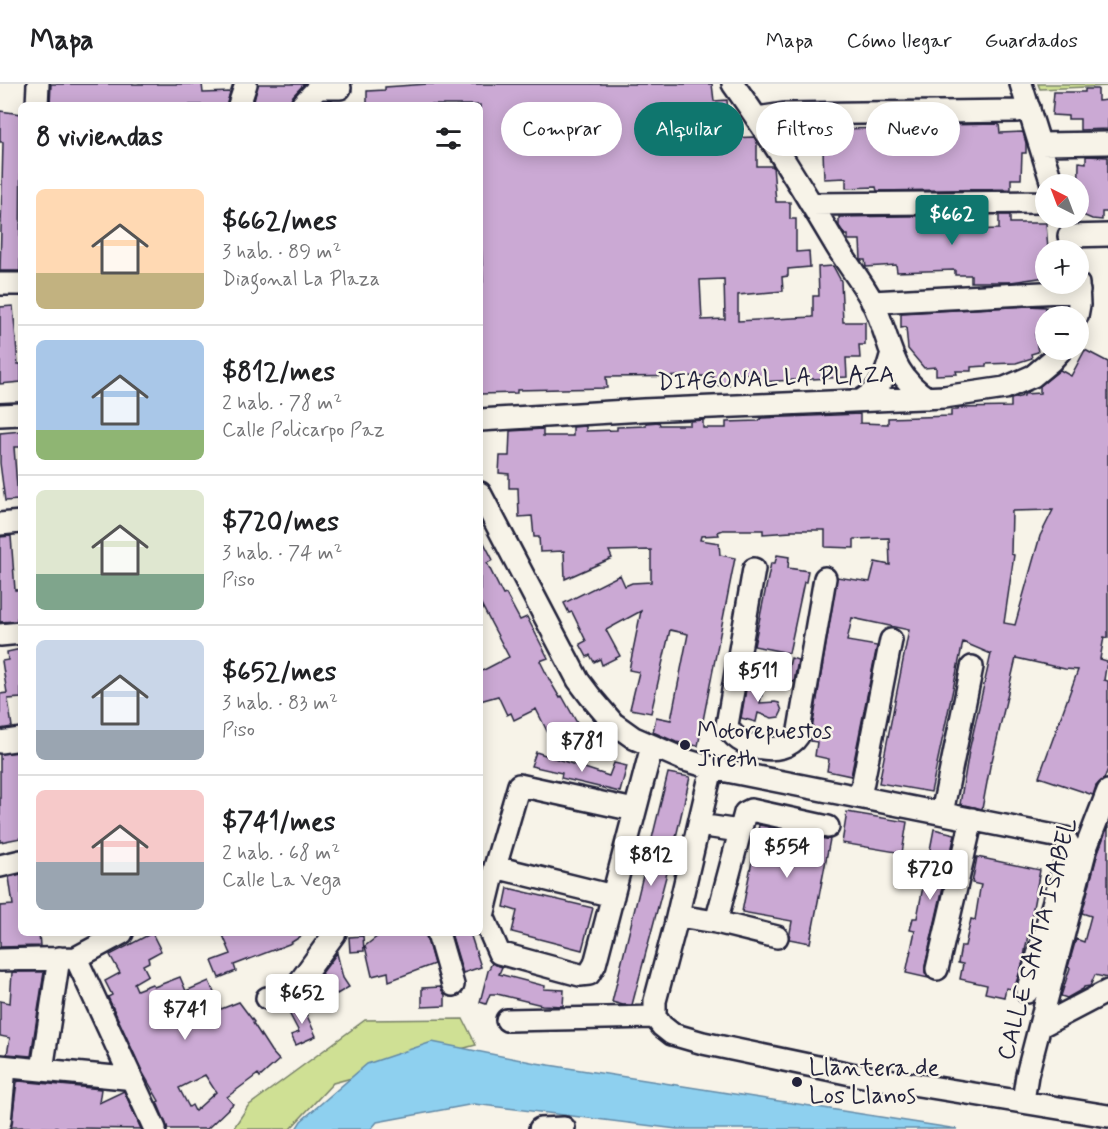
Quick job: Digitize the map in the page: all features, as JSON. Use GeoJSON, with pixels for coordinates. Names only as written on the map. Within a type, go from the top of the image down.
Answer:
{"type":"FeatureCollection","features":[{"type":"Feature","properties":{"kind":"street"},"geometry":{"type":"LineString","coordinates":[[37,102],[38,84]]}},
{"type":"Feature","properties":{"kind":"street"},"geometry":{"type":"LineString","coordinates":[[240,102],[246,84]]}},
{"type":"Feature","properties":{"kind":"street"},"geometry":{"type":"LineString","coordinates":[[734,84],[756,117]]}},
{"type":"Feature","properties":{"kind":"street"},"geometry":{"type":"LineString","coordinates":[[1021,84],[1049,174]]}},
{"type":"Feature","properties":{"kind":"street"},"geometry":{"type":"LineString","coordinates":[[305,102],[318,88],[341,92]]}},
{"type":"Feature","properties":{"kind":"street"},"geometry":{"type":"LineString","coordinates":[[854,113],[1005,111],[1029,108]]}},
{"type":"Feature","properties":{"kind":"street"},"geometry":{"type":"LineString","coordinates":[[1040,144],[1108,142]]}},
{"type":"Feature","properties":{"kind":"street"},"geometry":{"type":"LineString","coordinates":[[781,156],[873,302],[888,340],[891,356],[900,372],[913,389],[927,398]]}},
{"type":"Feature","properties":{"kind":"street"},"geometry":{"type":"LineString","coordinates":[[812,204],[1035,202]]}},
{"type":"Feature","properties":{"kind":"street"},"geometry":{"type":"LineString","coordinates":[[1068,235],[1108,235]]}},
{"type":"Feature","properties":{"kind":"street"},"geometry":{"type":"LineString","coordinates":[[0,284],[18,284]]}},
{"type":"Feature","properties":{"kind":"street"},"geometry":{"type":"LineString","coordinates":[[873,302],[1035,290]]}},
{"type":"Feature","properties":{"kind":"street"},"geometry":{"type":"LineString","coordinates":[[862,400],[884,381],[891,356]]}},
{"type":"Feature","properties":{"kind":"street","name":"DIAGONAL LA PLAZA"},"geometry":{"type":"LineString","coordinates":[[483,420],[643,410],[927,398],[1005,388],[1033,376],[1052,360]]}},
{"type":"Feature","properties":{"kind":"street"},"geometry":{"type":"LineString","coordinates":[[0,416],[18,414]]}},
{"type":"Feature","properties":{"kind":"street"},"geometry":{"type":"LineString","coordinates":[[483,499],[578,680],[613,723],[634,738],[685,760],[712,768],[1065,838],[1070,847],[1027,992]]}},
{"type":"Feature","properties":{"kind":"street"},"geometry":{"type":"LineString","coordinates":[[0,524],[18,522]]}},
{"type":"Feature","properties":{"kind":"street"},"geometry":{"type":"LineString","coordinates":[[754,569],[727,719],[732,734],[757,746],[788,746],[798,736],[825,578]]}},
{"type":"Feature","properties":{"kind":"street"},"geometry":{"type":"LineString","coordinates":[[0,635],[18,633]]}},
{"type":"Feature","properties":{"kind":"street"},"geometry":{"type":"LineString","coordinates":[[860,796],[891,640]]}},
{"type":"Feature","properties":{"kind":"street"},"geometry":{"type":"LineString","coordinates":[[942,813],[972,667]]}},
{"type":"Feature","properties":{"kind":"street"},"geometry":{"type":"LineString","coordinates":[[0,742],[18,739]]}},
{"type":"Feature","properties":{"kind":"street"},"geometry":{"type":"LineString","coordinates":[[634,810],[519,784],[483,916],[499,953],[580,975],[589,974],[595,963],[652,746]]}},
{"type":"Feature","properties":{"kind":"street"},"geometry":{"type":"LineString","coordinates":[[751,775],[757,746]]}},
{"type":"Feature","properties":{"kind":"street"},"geometry":{"type":"LineString","coordinates":[[712,768],[678,916],[655,1001],[656,1017],[662,1026],[672,1034],[703,1043],[851,1074],[1108,1116]]}},
{"type":"Feature","properties":{"kind":"street","name":"CALLE SANTA ISABEL"},"geometry":{"type":"LineString","coordinates":[[1023,1101],[1027,1075],[1086,848],[1108,791]]}},
{"type":"Feature","properties":{"kind":"street"},"geometry":{"type":"LineString","coordinates":[[716,922],[745,813],[751,810],[828,827]]}},
{"type":"Feature","properties":{"kind":"street"},"geometry":{"type":"LineString","coordinates":[[937,969],[972,819]]}},
{"type":"Feature","properties":{"kind":"street"},"geometry":{"type":"LineString","coordinates":[[699,825],[740,831]]}},
{"type":"Feature","properties":{"kind":"street"},"geometry":{"type":"LineString","coordinates":[[0,866],[18,862]]}},
{"type":"Feature","properties":{"kind":"street"},"geometry":{"type":"LineString","coordinates":[[495,867],[613,896]]}},
{"type":"Feature","properties":{"kind":"street"},"geometry":{"type":"LineString","coordinates":[[678,916],[716,922],[777,937]]}},
{"type":"Feature","properties":{"kind":"street"},"geometry":{"type":"LineString","coordinates":[[0,960],[67,958],[115,936]]}},
{"type":"Feature","properties":{"kind":"street"},"geometry":{"type":"LineString","coordinates":[[267,998],[288,998],[333,936]]}},
{"type":"Feature","properties":{"kind":"street"},"geometry":{"type":"LineString","coordinates":[[437,936],[453,984]]}},
{"type":"Feature","properties":{"kind":"street"},"geometry":{"type":"LineString","coordinates":[[42,1070],[67,958]]}},
{"type":"Feature","properties":{"kind":"street"},"geometry":{"type":"LineString","coordinates":[[67,958],[132,1080],[155,1129]]}},
{"type":"Feature","properties":{"kind":"street"},"geometry":{"type":"LineString","coordinates":[[1041,1026],[1108,991]]}},
{"type":"Feature","properties":{"kind":"street"},"geometry":{"type":"LineString","coordinates":[[507,1020],[656,1017]]}},
{"type":"Feature","properties":{"kind":"street"},"geometry":{"type":"LineString","coordinates":[[0,1122],[3,1066],[132,1080]]}},
{"type":"Feature","properties":{"kind":"street"},"geometry":{"type":"LineString","coordinates":[[540,1129],[564,1128]]}},
{"type":"Feature","properties":{"kind":"green space"},"geometry":{"type":"Polygon","coordinates":[[[1038,84],[1108,84],[1108,86],[1040,89],[1038,84]]]}},
{"type":"Feature","properties":{"kind":"green space"},"geometry":{"type":"Polygon","coordinates":[[[463,1019],[476,1045],[333,1083],[290,1129],[233,1129],[248,1106],[365,1020],[463,1019]]]}},
{"type":"Feature","properties":{"kind":"water"},"geometry":{"type":"Polygon","coordinates":[[[432,1042],[536,1063],[957,1129],[677,1129],[474,1104],[377,1122],[371,1129],[296,1129],[301,1121],[367,1064],[432,1042]]]}},
{"type":"Feature","properties":{"kind":"building"},"geometry":{"type":"Polygon","coordinates":[[[51,84],[202,84],[203,93],[230,92],[228,102],[50,102],[51,84]]]}},
{"type":"Feature","properties":{"kind":"building"},"geometry":{"type":"Polygon","coordinates":[[[258,84],[304,84],[290,102],[254,101],[258,84]]]}},
{"type":"Feature","properties":{"kind":"building"},"geometry":{"type":"Polygon","coordinates":[[[428,84],[712,84],[714,101],[727,100],[727,102],[634,102],[634,156],[744,156],[744,137],[754,137],[757,166],[773,166],[776,202],[790,202],[790,219],[796,219],[796,252],[809,251],[810,267],[788,269],[788,276],[782,277],[783,291],[738,295],[738,321],[813,317],[813,296],[819,296],[818,267],[833,266],[841,281],[843,322],[865,322],[865,345],[859,345],[860,358],[846,358],[847,377],[759,382],[758,373],[729,375],[729,385],[713,386],[713,376],[606,377],[607,388],[517,390],[517,393],[483,394],[483,102],[367,102],[367,91],[385,90],[385,87],[428,84]],[[724,279],[700,280],[702,320],[725,319],[724,279]]]}},
{"type":"Feature","properties":{"kind":"building"},"geometry":{"type":"Polygon","coordinates":[[[1085,89],[1098,89],[1098,101],[1108,100],[1108,129],[1080,130],[1080,119],[1052,115],[1054,92],[1085,92],[1085,89]]]}},
{"type":"Feature","properties":{"kind":"building"},"geometry":{"type":"Polygon","coordinates":[[[0,111],[18,114],[18,271],[0,271],[3,142],[0,142],[0,111]]]}},
{"type":"Feature","properties":{"kind":"building"},"geometry":{"type":"Polygon","coordinates":[[[999,124],[1000,133],[1023,132],[1026,153],[1022,153],[1021,179],[1011,179],[1011,189],[877,191],[876,187],[846,188],[846,178],[824,179],[823,156],[854,156],[854,129],[866,129],[866,156],[960,156],[960,125],[999,124]]]}},
{"type":"Feature","properties":{"kind":"building"},"geometry":{"type":"Polygon","coordinates":[[[1086,156],[1108,157],[1108,212],[1102,212],[1102,220],[1089,218],[1089,174],[1079,174],[1079,162],[1086,163],[1086,156]]]}},
{"type":"Feature","properties":{"kind":"building"},"geometry":{"type":"Polygon","coordinates":[[[968,215],[968,230],[999,229],[999,215],[1010,215],[1010,223],[1035,223],[1035,228],[1046,228],[1047,240],[1035,240],[1035,279],[1011,282],[971,282],[971,275],[955,275],[955,270],[897,272],[896,265],[866,267],[865,260],[861,260],[860,240],[848,240],[848,235],[845,235],[839,226],[839,217],[968,215]]]}},
{"type":"Feature","properties":{"kind":"building"},"geometry":{"type":"Polygon","coordinates":[[[13,306],[18,382],[0,384],[0,307],[13,306]]]}},
{"type":"Feature","properties":{"kind":"building"},"geometry":{"type":"Polygon","coordinates":[[[1035,306],[1035,353],[1031,354],[1032,358],[1016,363],[986,364],[986,366],[971,367],[971,371],[936,375],[936,367],[924,368],[908,349],[906,327],[901,328],[901,313],[1035,306]]]}},
{"type":"Feature","properties":{"kind":"building"},"geometry":{"type":"Polygon","coordinates":[[[1089,352],[1108,362],[1108,638],[1104,637],[1100,659],[1107,661],[1104,680],[1108,681],[1108,769],[1104,779],[1096,786],[1093,795],[1039,777],[1078,670],[1016,658],[982,809],[960,804],[969,751],[991,654],[963,642],[931,792],[879,783],[909,630],[852,618],[847,641],[877,646],[851,776],[827,771],[829,759],[815,756],[817,742],[811,741],[812,729],[837,577],[870,582],[875,562],[890,565],[889,538],[854,539],[854,548],[825,547],[825,530],[791,530],[791,532],[763,534],[763,530],[723,530],[718,532],[719,535],[701,536],[700,540],[719,543],[720,555],[735,558],[698,746],[676,742],[653,732],[656,717],[671,720],[688,634],[670,630],[651,713],[630,709],[639,672],[629,670],[641,611],[606,630],[620,656],[602,665],[600,659],[594,662],[590,655],[587,657],[580,644],[586,641],[572,612],[569,613],[564,603],[620,575],[625,586],[632,583],[651,582],[651,550],[609,551],[612,558],[565,579],[564,551],[540,552],[539,537],[534,537],[532,516],[519,517],[518,488],[509,488],[509,474],[499,473],[500,456],[509,456],[510,431],[543,429],[543,436],[573,436],[573,427],[586,426],[586,431],[617,430],[617,427],[646,426],[646,423],[690,425],[690,421],[703,420],[703,428],[726,428],[726,422],[758,421],[762,418],[860,414],[860,423],[888,424],[888,418],[951,416],[951,410],[959,408],[1011,407],[1011,399],[1024,396],[1024,394],[1040,393],[1040,386],[1060,370],[1071,376],[1080,360],[1089,360],[1089,352]],[[1053,510],[1012,511],[1011,554],[1014,555],[1004,623],[1015,625],[1040,536],[1053,510]]]}},
{"type":"Feature","properties":{"kind":"building"},"geometry":{"type":"Polygon","coordinates":[[[18,431],[18,447],[14,447],[18,500],[5,501],[0,463],[0,433],[18,431]]]}},
{"type":"Feature","properties":{"kind":"building"},"geometry":{"type":"Polygon","coordinates":[[[11,536],[15,590],[18,590],[17,621],[0,622],[0,537],[11,536]]]}},
{"type":"Feature","properties":{"kind":"building"},"geometry":{"type":"Polygon","coordinates":[[[483,541],[493,560],[487,563],[503,595],[506,594],[520,620],[527,617],[548,658],[540,661],[550,681],[560,698],[562,696],[581,730],[590,725],[596,737],[578,747],[548,733],[536,709],[514,720],[511,713],[507,715],[498,696],[483,700],[483,670],[509,657],[483,608],[483,541]]]}},
{"type":"Feature","properties":{"kind":"building"},"geometry":{"type":"Polygon","coordinates":[[[777,555],[789,557],[788,568],[808,571],[789,653],[754,646],[771,563],[775,563],[777,555]]]}},
{"type":"Feature","properties":{"kind":"building"},"geometry":{"type":"Polygon","coordinates":[[[18,650],[18,698],[8,699],[12,727],[0,729],[0,694],[7,693],[2,661],[8,660],[7,652],[18,650]]]}},
{"type":"Feature","properties":{"kind":"building"},"geometry":{"type":"Polygon","coordinates":[[[791,658],[798,660],[794,682],[785,681],[791,658]]]}},
{"type":"Feature","properties":{"kind":"building"},"geometry":{"type":"Polygon","coordinates":[[[748,678],[765,682],[760,703],[779,703],[782,711],[779,717],[772,718],[758,713],[756,722],[741,718],[748,678]]]}},
{"type":"Feature","properties":{"kind":"building"},"geometry":{"type":"Polygon","coordinates":[[[18,752],[18,839],[0,842],[0,754],[18,752]]]}},
{"type":"Feature","properties":{"kind":"building"},"geometry":{"type":"Polygon","coordinates":[[[536,752],[609,776],[614,763],[627,766],[620,792],[561,778],[562,773],[531,766],[536,752]]]}},
{"type":"Feature","properties":{"kind":"building"},"geometry":{"type":"Polygon","coordinates":[[[668,773],[690,777],[632,1005],[623,1005],[612,1002],[668,773]]]}},
{"type":"Feature","properties":{"kind":"building"},"geometry":{"type":"Polygon","coordinates":[[[847,812],[907,822],[902,853],[842,843],[847,812]]]}},
{"type":"Feature","properties":{"kind":"building"},"geometry":{"type":"Polygon","coordinates":[[[759,825],[830,839],[810,943],[789,939],[792,921],[742,912],[759,825]]]}},
{"type":"Feature","properties":{"kind":"building"},"geometry":{"type":"Polygon","coordinates":[[[1108,826],[1108,978],[1095,975],[1090,986],[1084,987],[1067,998],[1061,996],[1076,939],[1084,942],[1091,916],[1082,913],[1098,852],[1108,826]]]}},
{"type":"Feature","properties":{"kind":"building"},"geometry":{"type":"Polygon","coordinates":[[[934,829],[955,834],[925,966],[928,978],[906,973],[915,931],[910,930],[913,918],[917,918],[934,829]]]}},
{"type":"Feature","properties":{"kind":"building"},"geometry":{"type":"Polygon","coordinates":[[[977,857],[1040,870],[1023,962],[1015,986],[1012,989],[1006,988],[1004,997],[985,993],[987,985],[960,979],[963,964],[958,963],[961,946],[965,946],[971,919],[975,920],[981,885],[972,883],[977,857]]]}},
{"type":"Feature","properties":{"kind":"building"},"geometry":{"type":"Polygon","coordinates":[[[18,875],[18,936],[39,936],[40,946],[0,947],[0,906],[13,905],[9,877],[18,875]]]}},
{"type":"Feature","properties":{"kind":"building"},"geometry":{"type":"Polygon","coordinates":[[[508,888],[593,908],[582,950],[512,932],[517,911],[504,907],[508,888]]]}},
{"type":"Feature","properties":{"kind":"building"},"geometry":{"type":"Polygon","coordinates":[[[146,936],[154,936],[161,951],[148,958],[149,962],[143,965],[148,975],[134,983],[137,990],[152,984],[154,987],[180,977],[186,991],[209,981],[221,1009],[239,1002],[279,1060],[260,1077],[258,1074],[227,1097],[233,1104],[207,1129],[168,1129],[157,1102],[159,1101],[143,1073],[108,997],[112,995],[105,981],[120,973],[110,955],[146,936]],[[205,1075],[179,1088],[189,1107],[192,1105],[195,1111],[216,1092],[205,1075]]]}},
{"type":"Feature","properties":{"kind":"building"},"geometry":{"type":"Polygon","coordinates":[[[223,936],[301,936],[289,944],[234,965],[236,971],[219,978],[212,961],[231,954],[223,936]]]}},
{"type":"Feature","properties":{"kind":"building"},"geometry":{"type":"Polygon","coordinates":[[[363,936],[364,951],[350,952],[349,937],[363,936]]]}},
{"type":"Feature","properties":{"kind":"building"},"geometry":{"type":"Polygon","coordinates":[[[378,936],[426,936],[434,964],[389,981],[388,972],[372,976],[365,946],[378,936]]]}},
{"type":"Feature","properties":{"kind":"building"},"geometry":{"type":"Polygon","coordinates":[[[452,936],[471,936],[481,967],[463,973],[452,936]]]}},
{"type":"Feature","properties":{"kind":"building"},"geometry":{"type":"Polygon","coordinates":[[[337,953],[343,978],[349,987],[336,993],[322,1004],[310,989],[337,953]]]}},
{"type":"Feature","properties":{"kind":"building"},"geometry":{"type":"Polygon","coordinates":[[[492,963],[502,967],[499,974],[545,986],[544,989],[564,990],[563,1006],[542,1005],[497,994],[490,994],[486,1004],[480,1002],[492,963]]]}},
{"type":"Feature","properties":{"kind":"building"},"geometry":{"type":"Polygon","coordinates":[[[12,972],[44,972],[31,1056],[7,1054],[10,1038],[0,1036],[0,1001],[10,1003],[12,972]]]}},
{"type":"Feature","properties":{"kind":"building"},"geometry":{"type":"Polygon","coordinates":[[[440,987],[445,995],[445,1006],[422,1007],[422,988],[440,987]]]}},
{"type":"Feature","properties":{"kind":"building"},"geometry":{"type":"Polygon","coordinates":[[[301,1002],[316,1036],[296,1045],[291,1035],[299,1032],[288,1011],[301,1002]]]}},
{"type":"Feature","properties":{"kind":"building"},"geometry":{"type":"Polygon","coordinates":[[[19,1081],[101,1089],[99,1103],[124,1091],[141,1129],[11,1127],[19,1081]]]}},
{"type":"Feature","properties":{"kind":"place","name":"Motorepuestos Jireth"},"geometry":{"type":"Point","coordinates":[685,745]}},
{"type":"Feature","properties":{"kind":"place","name":"Llantera de Los Llanos"},"geometry":{"type":"Point","coordinates":[797,1082]}}]}
